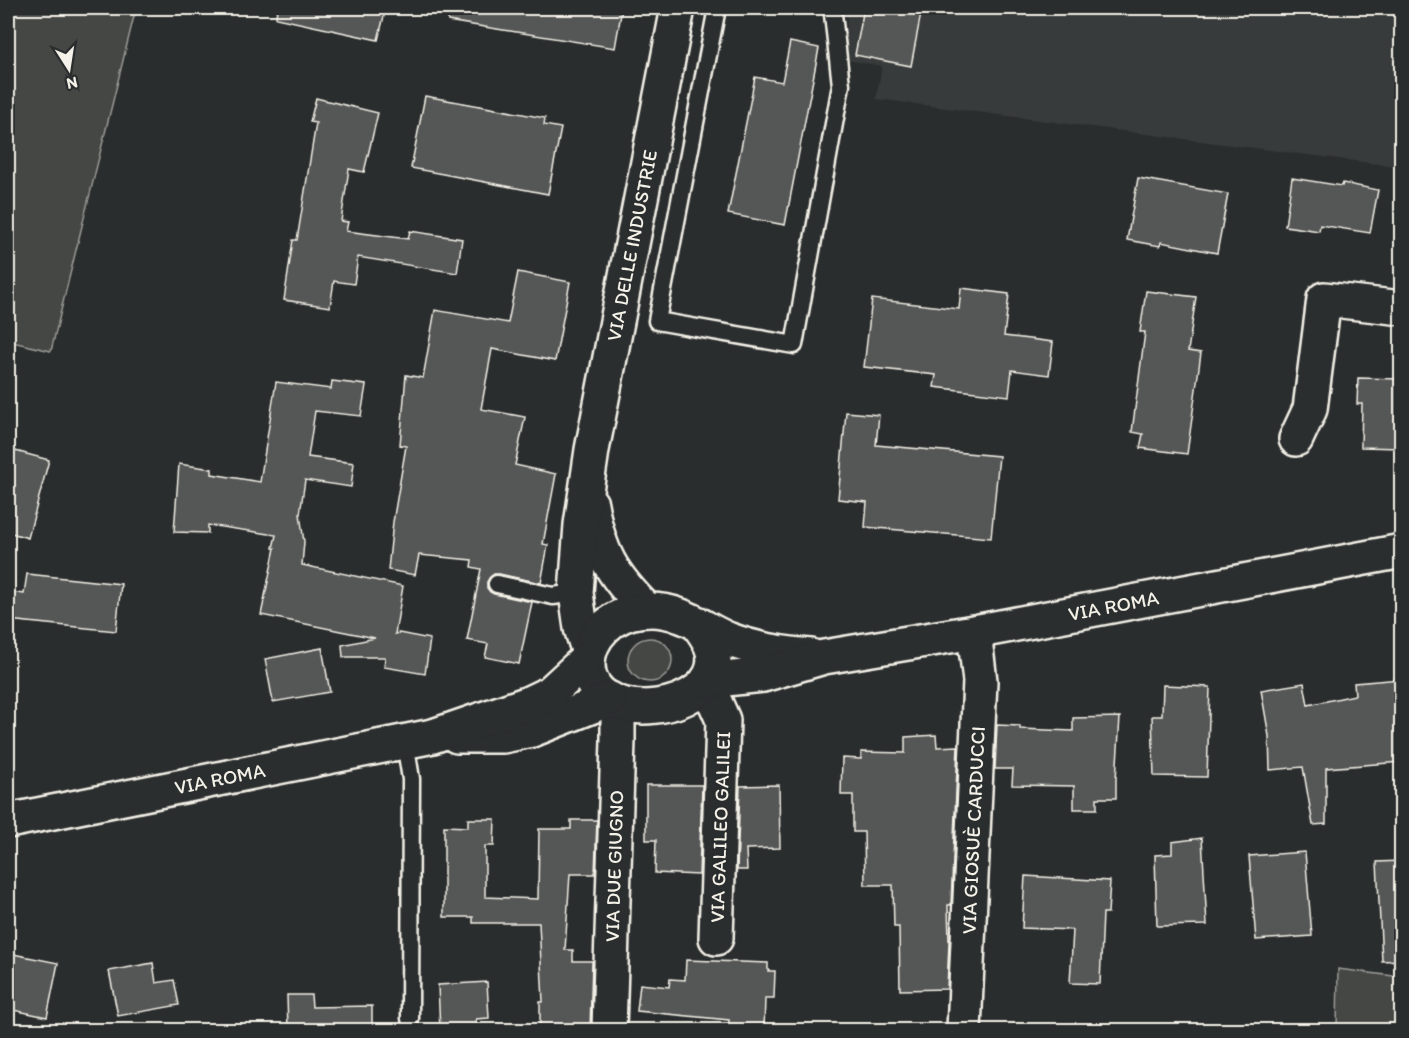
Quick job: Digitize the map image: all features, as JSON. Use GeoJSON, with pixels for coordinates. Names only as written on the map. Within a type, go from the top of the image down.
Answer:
{"type":"FeatureCollection","features":[{"type":"Feature","properties":{"kind":"street","name":"VIA DELLE INDUSTRIE"},"geometry":{"type":"LineString","coordinates":[[589,655],[581,628],[576,593],[581,525],[594,439],[678,8]]}},
{"type":"Feature","properties":{"kind":"street"},"geometry":{"type":"LineString","coordinates":[[1296,439],[1310,409],[1324,299],[1401,308]]}},
{"type":"Feature","properties":{"kind":"street","name":"VIA DELLE INDUSTRIE"},"geometry":{"type":"LineString","coordinates":[[587,484],[595,531],[607,561],[618,578],[647,610]]}},
{"type":"Feature","properties":{"kind":"street","name":"VIA ROMA"},"geometry":{"type":"LineString","coordinates":[[419,739],[503,736],[532,730],[583,709],[616,702],[636,707],[653,707],[675,702],[690,695],[704,684],[763,675],[824,657],[974,632],[1401,551]]}},
{"type":"Feature","properties":{"kind":"street"},"geometry":{"type":"LineString","coordinates":[[576,593],[618,578]]}},
{"type":"Feature","properties":{"kind":"street","name":"VIA ROMA"},"geometry":{"type":"LineString","coordinates":[[8,821],[419,739],[529,703],[550,693],[589,655],[599,633],[609,624],[621,616],[636,611],[663,611],[682,616],[729,640],[760,650],[824,657]]}},
{"type":"Feature","properties":{"kind":"street"},"geometry":{"type":"LineString","coordinates":[[698,624],[708,638],[713,653],[712,669],[704,684]]}},
{"type":"Feature","properties":{"kind":"street","name":"VIA GIOSUÈ CARDUCCI"},"geometry":{"type":"LineString","coordinates":[[964,1030],[980,681],[974,632]]}},
{"type":"Feature","properties":{"kind":"street"},"geometry":{"type":"LineString","coordinates":[[589,655],[588,670],[592,682],[599,692],[616,702]]}},
{"type":"Feature","properties":{"kind":"street","name":"VIA GALILEO GALILEI"},"geometry":{"type":"LineString","coordinates":[[704,684],[716,702],[723,720],[716,938]]}},
{"type":"Feature","properties":{"kind":"street","name":"VIA DUE GIUGNO"},"geometry":{"type":"LineString","coordinates":[[609,1030],[618,740],[616,702]]}},
{"type":"Feature","properties":{"kind":"lane"},"geometry":{"type":"LineString","coordinates":[[717,8],[657,321],[794,345],[841,85],[831,8]]}},
{"type":"Feature","properties":{"kind":"lane"},"geometry":{"type":"LineString","coordinates":[[497,584],[553,596],[576,593]]}},
{"type":"Feature","properties":{"kind":"lane"},"geometry":{"type":"LineString","coordinates":[[410,1019],[411,779],[419,739]]}},
{"type":"Feature","properties":{"kind":"shaded area"},"geometry":{"type":"Polygon","coordinates":[[[8,8],[136,8],[51,351],[8,341],[8,8]]]}},
{"type":"Feature","properties":{"kind":"shaded area"},"geometry":{"type":"Polygon","coordinates":[[[847,8],[1401,8],[1401,167],[876,99],[882,66],[846,60],[847,8]]]}},
{"type":"Feature","properties":{"kind":"shaded area"},"geometry":{"type":"Polygon","coordinates":[[[650,638],[665,645],[672,660],[665,675],[650,682],[635,675],[628,660],[635,645],[650,638]]]}},
{"type":"Feature","properties":{"kind":"shaded area"},"geometry":{"type":"Polygon","coordinates":[[[1338,969],[1401,977],[1401,1030],[1337,1030],[1338,969]]]}},
{"type":"Feature","properties":{"kind":"building"},"geometry":{"type":"Polygon","coordinates":[[[277,8],[386,8],[378,40],[276,18],[277,8]]]}},
{"type":"Feature","properties":{"kind":"building"},"geometry":{"type":"Polygon","coordinates":[[[449,8],[622,8],[615,48],[448,21],[449,8]]]}},
{"type":"Feature","properties":{"kind":"building"},"geometry":{"type":"Polygon","coordinates":[[[864,8],[922,8],[911,66],[855,55],[864,8]]]}},
{"type":"Feature","properties":{"kind":"building"},"geometry":{"type":"Polygon","coordinates":[[[790,42],[819,48],[785,225],[728,214],[755,77],[782,82],[790,42]]]}},
{"type":"Feature","properties":{"kind":"building"},"geometry":{"type":"Polygon","coordinates":[[[425,96],[545,118],[544,125],[561,128],[548,194],[411,168],[425,96]]]}},
{"type":"Feature","properties":{"kind":"building"},"geometry":{"type":"Polygon","coordinates":[[[316,98],[378,113],[364,172],[349,169],[341,221],[348,222],[346,231],[408,239],[410,231],[462,239],[457,273],[358,257],[354,284],[334,281],[330,307],[284,300],[293,240],[297,240],[316,123],[310,122],[316,98]]]}},
{"type":"Feature","properties":{"kind":"building"},"geometry":{"type":"Polygon","coordinates":[[[1138,178],[1228,194],[1217,253],[1161,242],[1160,246],[1127,240],[1138,178]]]}},
{"type":"Feature","properties":{"kind":"building"},"geometry":{"type":"Polygon","coordinates":[[[1292,178],[1342,186],[1343,183],[1378,190],[1370,233],[1320,225],[1319,231],[1285,226],[1292,178]]]}},
{"type":"Feature","properties":{"kind":"building"},"geometry":{"type":"Polygon","coordinates":[[[518,272],[570,282],[555,361],[492,349],[481,409],[525,417],[515,465],[556,474],[543,544],[548,545],[541,583],[499,574],[494,574],[487,582],[487,588],[494,594],[532,602],[519,664],[485,657],[488,644],[467,640],[481,569],[471,567],[472,560],[419,555],[415,575],[388,570],[393,522],[406,446],[400,445],[406,375],[423,378],[435,310],[508,323],[518,272]]]}},
{"type":"Feature","properties":{"kind":"building"},"geometry":{"type":"Polygon","coordinates":[[[961,288],[1009,294],[1004,336],[1053,342],[1049,375],[1012,370],[1009,396],[934,387],[936,375],[864,367],[872,299],[959,309],[961,288]]]}},
{"type":"Feature","properties":{"kind":"building"},"geometry":{"type":"Polygon","coordinates":[[[1146,291],[1196,297],[1188,351],[1201,353],[1187,454],[1140,448],[1143,434],[1132,432],[1145,332],[1140,332],[1146,291]]]}},
{"type":"Feature","properties":{"kind":"building"},"geometry":{"type":"Polygon","coordinates":[[[1358,378],[1401,379],[1401,448],[1361,447],[1362,404],[1357,404],[1358,378]]]}},
{"type":"Feature","properties":{"kind":"building"},"geometry":{"type":"Polygon","coordinates":[[[332,381],[366,385],[361,416],[315,411],[308,457],[354,463],[351,487],[305,480],[300,514],[304,542],[302,565],[403,586],[395,634],[430,639],[425,674],[384,667],[385,657],[343,657],[342,645],[375,638],[261,615],[276,535],[208,525],[208,533],[174,532],[179,464],[212,469],[212,474],[260,482],[276,382],[331,389],[332,381]]]}},
{"type":"Feature","properties":{"kind":"building"},"geometry":{"type":"Polygon","coordinates":[[[846,412],[879,415],[876,445],[999,456],[991,538],[865,527],[867,502],[838,499],[846,412]]]}},
{"type":"Feature","properties":{"kind":"building"},"geometry":{"type":"Polygon","coordinates":[[[8,449],[49,460],[28,538],[8,532],[8,449]]]}},
{"type":"Feature","properties":{"kind":"building"},"geometry":{"type":"Polygon","coordinates":[[[27,574],[121,584],[116,631],[8,620],[8,592],[24,594],[27,574]]]}},
{"type":"Feature","properties":{"kind":"building"},"geometry":{"type":"Polygon","coordinates":[[[322,648],[330,692],[273,702],[265,659],[322,648]]]}},
{"type":"Feature","properties":{"kind":"building"},"geometry":{"type":"Polygon","coordinates":[[[1401,679],[1401,762],[1326,768],[1326,824],[1313,825],[1303,767],[1270,770],[1269,736],[1261,690],[1304,683],[1308,705],[1355,695],[1354,683],[1401,679]]]}},
{"type":"Feature","properties":{"kind":"building"},"geometry":{"type":"Polygon","coordinates":[[[1163,685],[1210,687],[1207,777],[1154,776],[1152,716],[1162,716],[1163,685]]]}},
{"type":"Feature","properties":{"kind":"building"},"geometry":{"type":"Polygon","coordinates":[[[1120,717],[1116,798],[1097,798],[1097,809],[1074,809],[1074,786],[1012,785],[1013,769],[995,769],[997,725],[1020,726],[1020,729],[1073,731],[1073,718],[1120,717]]]}},
{"type":"Feature","properties":{"kind":"building"},"geometry":{"type":"Polygon","coordinates":[[[936,735],[937,747],[958,746],[951,905],[948,905],[947,989],[900,990],[899,927],[894,927],[893,885],[865,885],[864,832],[853,832],[853,795],[841,795],[842,758],[861,759],[861,752],[905,753],[905,737],[936,735]]]}},
{"type":"Feature","properties":{"kind":"building"},"geometry":{"type":"Polygon","coordinates":[[[646,785],[702,785],[699,875],[655,873],[656,840],[646,840],[646,785]]]}},
{"type":"Feature","properties":{"kind":"building"},"geometry":{"type":"Polygon","coordinates":[[[779,785],[780,848],[746,849],[747,870],[737,870],[740,786],[779,785]]]}},
{"type":"Feature","properties":{"kind":"building"},"geometry":{"type":"Polygon","coordinates":[[[468,819],[495,819],[494,846],[485,846],[485,897],[538,899],[539,829],[571,829],[571,820],[597,820],[595,874],[570,874],[565,950],[573,950],[573,961],[592,961],[590,1030],[540,1030],[540,1002],[543,1002],[539,923],[473,923],[473,917],[444,917],[444,826],[468,827],[468,819]]]}},
{"type":"Feature","properties":{"kind":"building"},"geometry":{"type":"Polygon","coordinates":[[[1202,838],[1207,925],[1157,926],[1155,855],[1172,854],[1172,842],[1202,838]]]}},
{"type":"Feature","properties":{"kind":"building"},"geometry":{"type":"Polygon","coordinates":[[[1305,852],[1312,936],[1256,940],[1249,856],[1305,852]]]}},
{"type":"Feature","properties":{"kind":"building"},"geometry":{"type":"Polygon","coordinates":[[[1401,861],[1401,960],[1382,961],[1377,862],[1401,861]]]}},
{"type":"Feature","properties":{"kind":"building"},"geometry":{"type":"Polygon","coordinates":[[[1025,876],[1110,881],[1108,913],[1103,913],[1100,984],[1070,983],[1073,930],[1022,928],[1025,876]]]}},
{"type":"Feature","properties":{"kind":"building"},"geometry":{"type":"Polygon","coordinates":[[[8,953],[58,963],[47,1017],[8,1009],[8,953]]]}},
{"type":"Feature","properties":{"kind":"building"},"geometry":{"type":"Polygon","coordinates":[[[686,960],[768,963],[768,971],[775,971],[774,998],[765,998],[764,1030],[729,1030],[729,1020],[637,1011],[640,984],[669,987],[670,979],[685,980],[686,960]]]}},
{"type":"Feature","properties":{"kind":"building"},"geometry":{"type":"Polygon","coordinates":[[[153,963],[156,983],[174,980],[179,1005],[118,1016],[109,971],[153,963]]]}},
{"type":"Feature","properties":{"kind":"building"},"geometry":{"type":"Polygon","coordinates":[[[487,982],[489,1018],[476,1019],[477,1030],[440,1030],[438,985],[487,982]]]}},
{"type":"Feature","properties":{"kind":"building"},"geometry":{"type":"Polygon","coordinates":[[[287,995],[311,995],[312,1007],[372,1006],[372,1030],[288,1030],[287,995]]]}}]}
